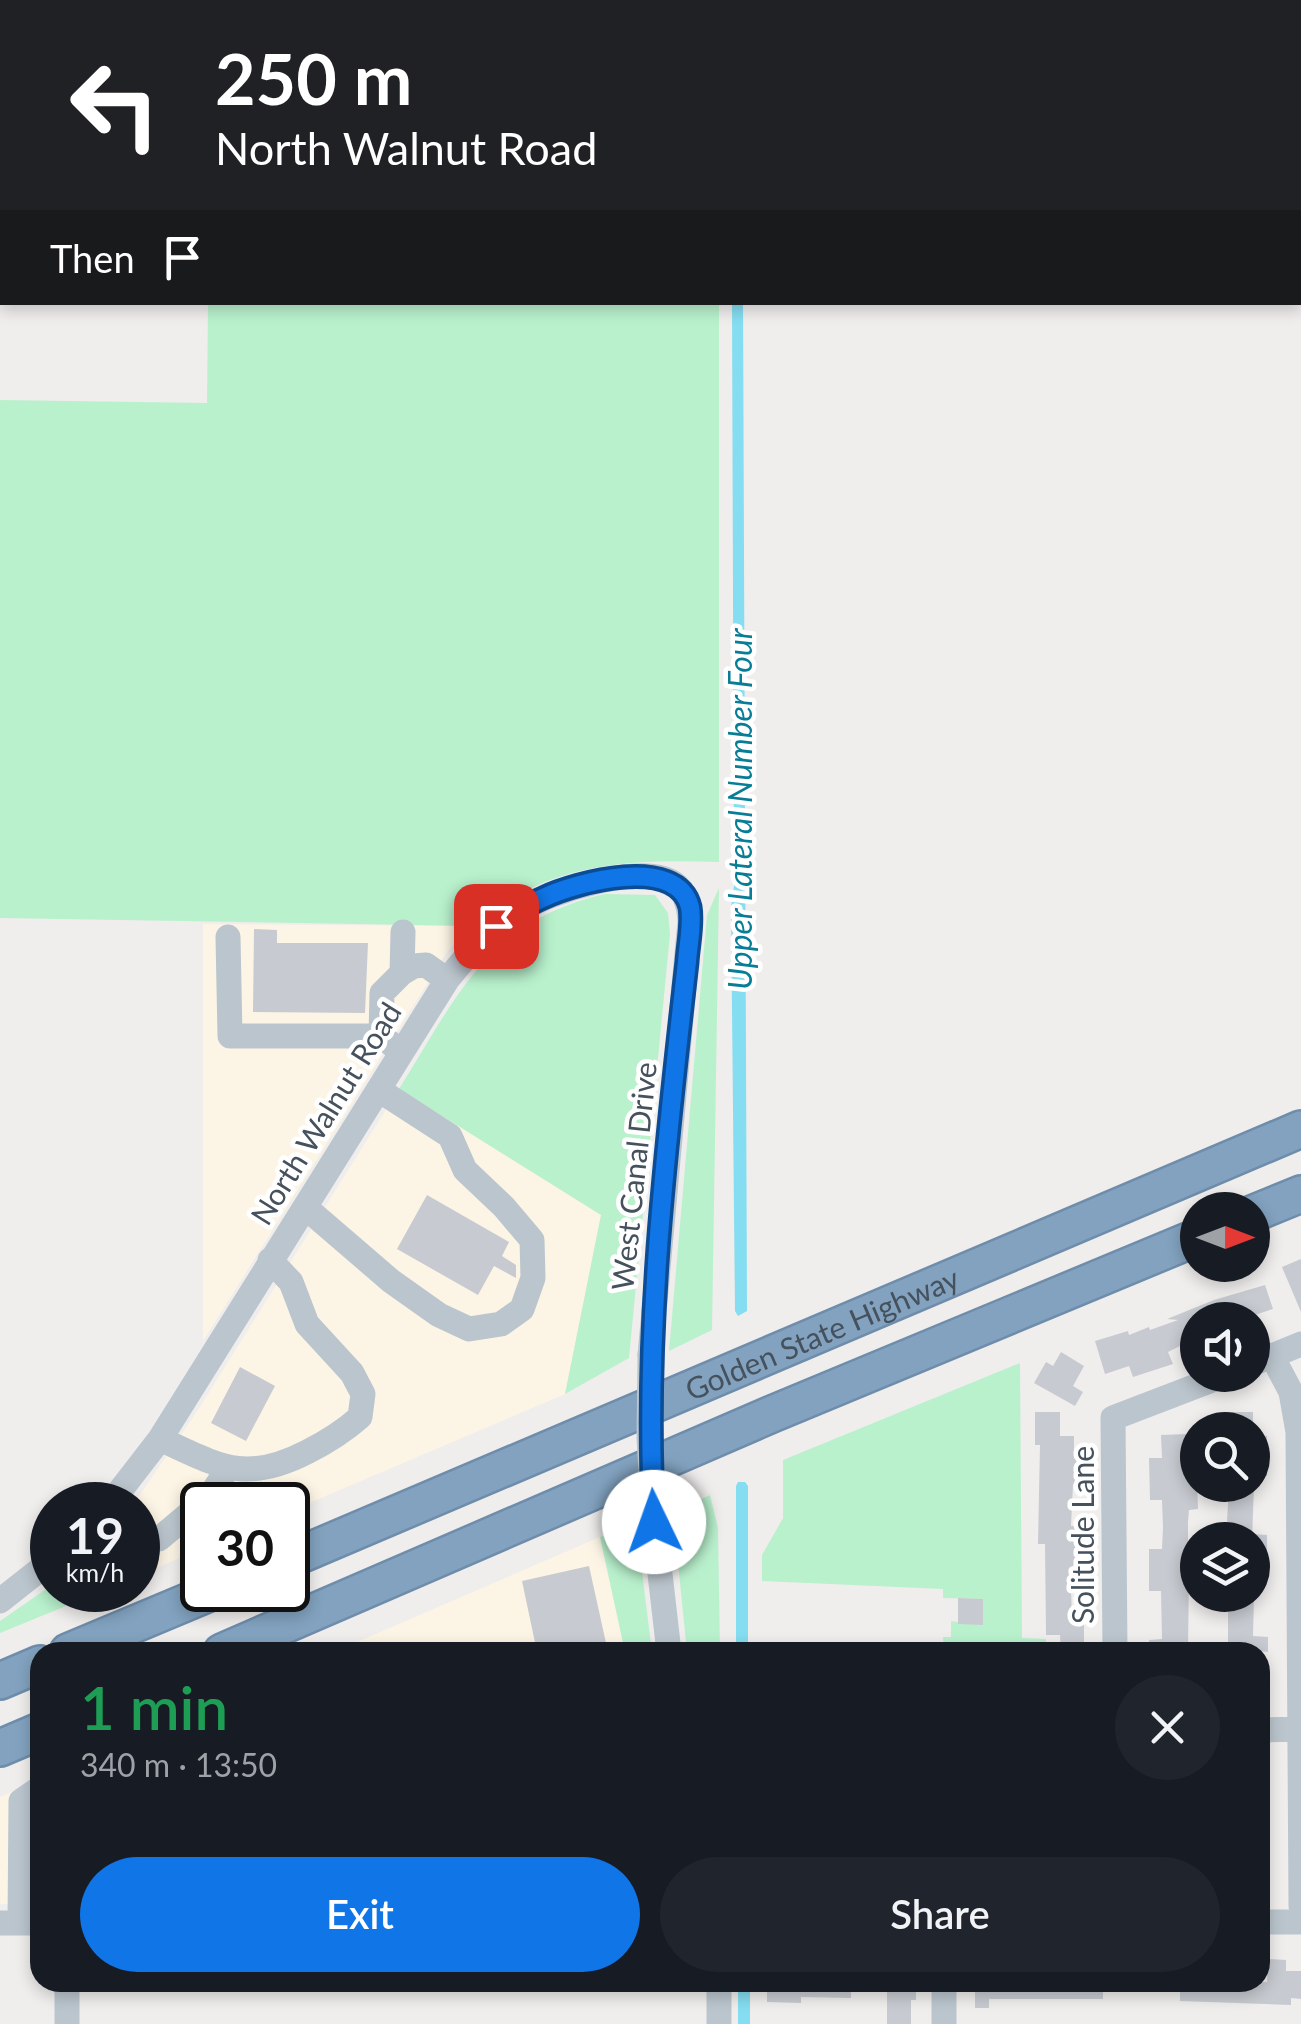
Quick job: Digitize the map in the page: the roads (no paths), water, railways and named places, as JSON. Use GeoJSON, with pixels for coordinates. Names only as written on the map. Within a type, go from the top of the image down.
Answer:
{"type":"FeatureCollection","features":[{"type":"Feature","properties":{"kind":"highway","name":"Golden State Highway"},"geometry":{"type":"LineString","coordinates":[[310,1551],[1301,1128]]}},
{"type":"Feature","properties":{"kind":"highway"},"geometry":{"type":"LineString","coordinates":[[1270,1207],[1301,1194]]}},
{"type":"Feature","properties":{"kind":"highway","name":"Golden State Highway"},"geometry":{"type":"LineString","coordinates":[[245,1642],[772,1414],[1180,1244]]}},
{"type":"Feature","properties":{"kind":"highway"},"geometry":{"type":"LineString","coordinates":[[92,1642],[180,1605]]}},
{"type":"Feature","properties":{"kind":"highway"},"geometry":{"type":"LineString","coordinates":[[0,1681],[30,1668]]}},
{"type":"Feature","properties":{"kind":"highway"},"geometry":{"type":"LineString","coordinates":[[0,1748],[30,1734]]}},
{"type":"Feature","properties":{"kind":"street","name":"North Walnut Road"},"geometry":{"type":"LineString","coordinates":[[127,1482],[160,1438],[447,980],[496,926],[546,896],[595,882],[660,878],[679,888]]}},
{"type":"Feature","properties":{"kind":"street","name":"West Canal Drive"},"geometry":{"type":"LineString","coordinates":[[668,1642],[654,1522],[650,1355],[690,921],[690,907],[679,888]]}},
{"type":"Feature","properties":{"kind":"street"},"geometry":{"type":"LineString","coordinates":[[402,973],[403,932]]}},
{"type":"Feature","properties":{"kind":"street"},"geometry":{"type":"LineString","coordinates":[[228,936],[230,1036],[381,1036],[402,1052]]}},
{"type":"Feature","properties":{"kind":"street"},"geometry":{"type":"LineString","coordinates":[[381,1036],[382,994],[402,973],[426,964],[447,980]]}},
{"type":"Feature","properties":{"kind":"street"},"geometry":{"type":"LineString","coordinates":[[305,1207],[391,1282],[469,1330],[501,1324],[522,1309],[533,1278],[532,1240],[504,1206],[465,1170],[450,1136],[378,1090]]}},
{"type":"Feature","properties":{"kind":"street"},"geometry":{"type":"LineString","coordinates":[[160,1438],[228,1468],[256,1471],[281,1465],[339,1435],[360,1418],[363,1394],[352,1373],[307,1324],[291,1282],[270,1260]]}},
{"type":"Feature","properties":{"kind":"street"},"geometry":{"type":"LineString","coordinates":[[1270,1357],[1301,1344]]}},
{"type":"Feature","properties":{"kind":"street"},"geometry":{"type":"LineString","coordinates":[[1270,1369],[1291,1392],[1298,1432],[1301,1906]]}},
{"type":"Feature","properties":{"kind":"street","name":"Solitude Lane"},"geometry":{"type":"LineString","coordinates":[[1115,1642],[1114,1418],[1182,1392]]}},
{"type":"Feature","properties":{"kind":"street"},"geometry":{"type":"LineString","coordinates":[[160,1537],[210,1496],[228,1468]]}},
{"type":"Feature","properties":{"kind":"street"},"geometry":{"type":"LineString","coordinates":[[0,1601],[30,1577]]}},
{"type":"Feature","properties":{"kind":"street"},"geometry":{"type":"LineString","coordinates":[[1270,1730],[1300,1730]]}},
{"type":"Feature","properties":{"kind":"street"},"geometry":{"type":"LineString","coordinates":[[20,1923],[21,1801],[30,1795]]}},
{"type":"Feature","properties":{"kind":"street"},"geometry":{"type":"LineString","coordinates":[[1270,1922],[1301,1922]]}},
{"type":"Feature","properties":{"kind":"street"},"geometry":{"type":"LineString","coordinates":[[68,1992],[68,2024]]}},
{"type":"Feature","properties":{"kind":"street"},"geometry":{"type":"LineString","coordinates":[[719,1992],[719,2024]]}},
{"type":"Feature","properties":{"kind":"street"},"geometry":{"type":"LineString","coordinates":[[944,1992],[944,2024]]}},
{"type":"Feature","properties":{"kind":"water","name":"Upper Lateral Number Four"},"geometry":{"type":"Polygon","coordinates":[[[732,305],[743,305],[747,1311],[738,1316],[731,908],[732,305]]]}},
{"type":"Feature","properties":{"kind":"water"},"geometry":{"type":"Polygon","coordinates":[[[745,1482],[748,1486],[748,1642],[736,1642],[736,1486],[745,1482]]]}},
{"type":"Feature","properties":{"kind":"water"},"geometry":{"type":"Polygon","coordinates":[[[738,1992],[750,1992],[750,2024],[738,2024],[738,1992]]]}}]}
